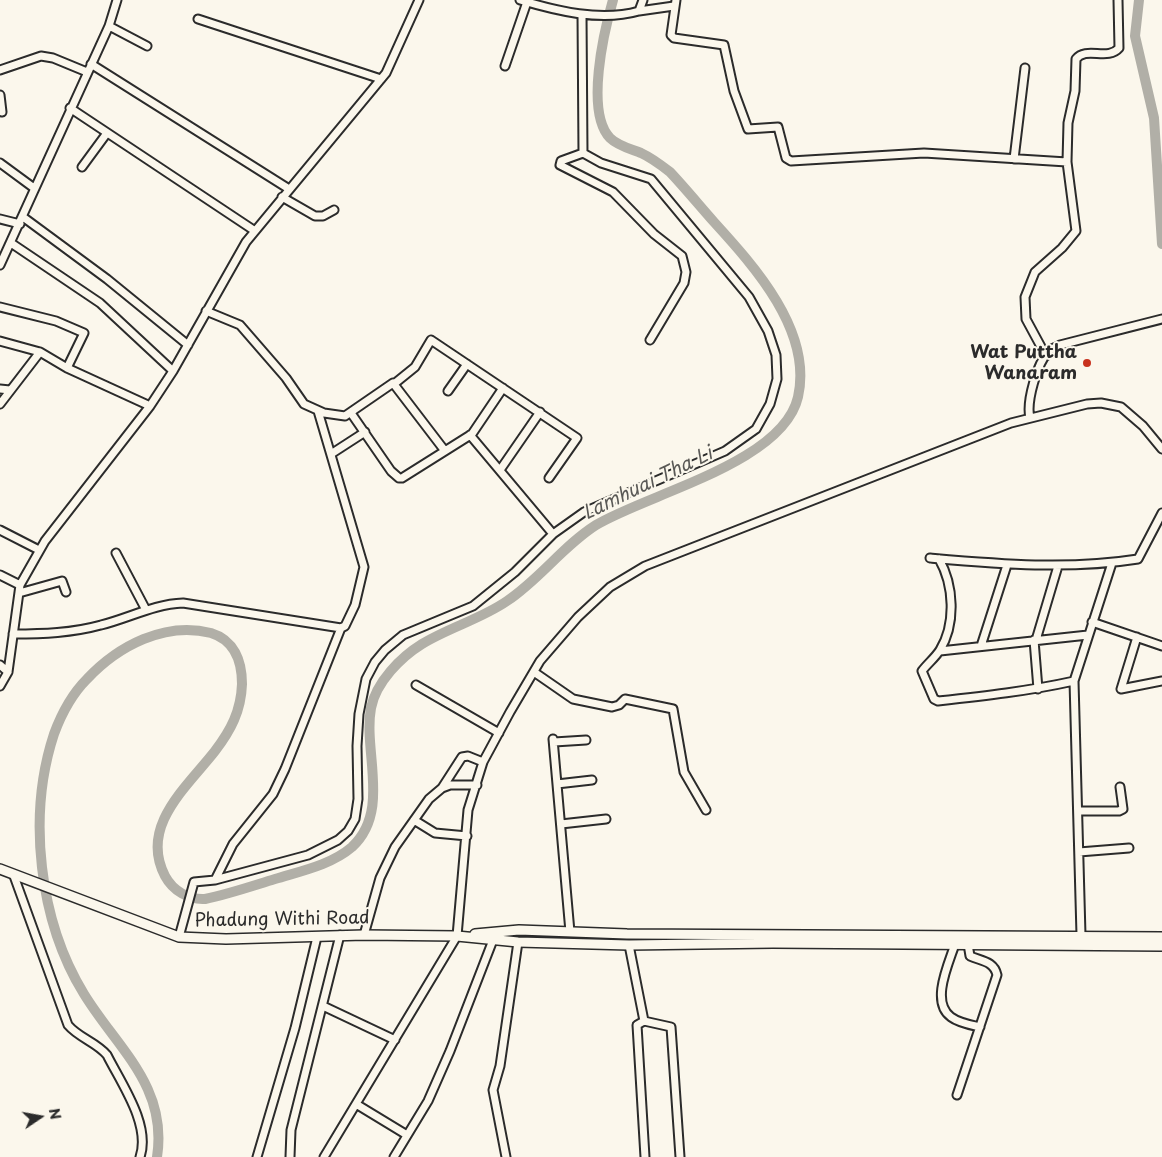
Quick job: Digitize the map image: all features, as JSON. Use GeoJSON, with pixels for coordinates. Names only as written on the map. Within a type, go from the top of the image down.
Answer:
{"type":"FeatureCollection","features":[{"type":"Feature","properties":{"kind":"main road","name":"Phadung Withi Road"},"geometry":{"type":"LineString","coordinates":[[0,869],[16,877],[78,900],[181,933],[226,939],[364,935],[457,936]]}},
{"type":"Feature","properties":{"kind":"main road"},"geometry":{"type":"LineString","coordinates":[[457,936],[519,930],[627,934],[1162,937]]}},
{"type":"Feature","properties":{"kind":"main road"},"geometry":{"type":"LineString","coordinates":[[457,936],[518,942],[629,945],[772,942],[1162,946]]}},
{"type":"Feature","properties":{"kind":"street"},"geometry":{"type":"LineString","coordinates":[[0,265],[22,220],[34,188],[108,26],[117,0]]}},
{"type":"Feature","properties":{"kind":"street"},"geometry":{"type":"LineString","coordinates":[[0,686],[8,672],[20,585],[39,550],[150,406],[173,372],[246,242],[381,80],[393,60],[420,0]]}},
{"type":"Feature","properties":{"kind":"street"},"geometry":{"type":"LineString","coordinates":[[639,11],[643,0]]}},
{"type":"Feature","properties":{"kind":"street"},"geometry":{"type":"LineString","coordinates":[[1046,356],[1026,319],[1025,298],[1035,272],[1062,248],[1076,231],[1067,162],[1068,123],[1075,91],[1076,60],[1084,54],[1107,54],[1115,52],[1119,48],[1118,0]]}},
{"type":"Feature","properties":{"kind":"street"},"geometry":{"type":"LineString","coordinates":[[505,66],[524,1],[584,14],[622,15],[675,3],[670,34],[674,38],[724,45],[734,91],[748,129],[778,127],[786,158],[791,161],[924,153],[1067,162]]}},
{"type":"Feature","properties":{"kind":"street"},"geometry":{"type":"LineString","coordinates":[[583,153],[584,14]]}},
{"type":"Feature","properties":{"kind":"street"},"geometry":{"type":"LineString","coordinates":[[198,19],[381,80]]}},
{"type":"Feature","properties":{"kind":"street"},"geometry":{"type":"LineString","coordinates":[[108,26],[147,46]]}},
{"type":"Feature","properties":{"kind":"street"},"geometry":{"type":"LineString","coordinates":[[0,70],[41,56],[53,58],[87,72]]}},
{"type":"Feature","properties":{"kind":"street"},"geometry":{"type":"LineString","coordinates":[[91,64],[289,189]]}},
{"type":"Feature","properties":{"kind":"street"},"geometry":{"type":"LineString","coordinates":[[1014,159],[1025,68]]}},
{"type":"Feature","properties":{"kind":"street"},"geometry":{"type":"LineString","coordinates":[[0,95],[2,112]]}},
{"type":"Feature","properties":{"kind":"street"},"geometry":{"type":"LineString","coordinates":[[70,108],[255,231]]}},
{"type":"Feature","properties":{"kind":"street"},"geometry":{"type":"LineString","coordinates":[[82,168],[107,133]]}},
{"type":"Feature","properties":{"kind":"street"},"geometry":{"type":"LineString","coordinates":[[181,933],[194,882],[215,880],[308,855],[338,840],[348,831],[356,819],[358,799],[356,746],[359,714],[366,679],[375,662],[403,635],[473,606],[515,572],[553,534],[584,512],[725,451],[756,429],[770,404],[777,379],[776,356],[768,331],[749,297],[658,185],[651,179],[601,163],[583,153],[561,161],[560,165],[613,192],[654,234],[684,258],[686,272],[684,283],[650,340]]}},
{"type":"Feature","properties":{"kind":"street"},"geometry":{"type":"LineString","coordinates":[[0,163],[34,188]]}},
{"type":"Feature","properties":{"kind":"street"},"geometry":{"type":"LineString","coordinates":[[282,197],[315,216],[323,216],[334,210]]}},
{"type":"Feature","properties":{"kind":"street"},"geometry":{"type":"LineString","coordinates":[[0,219],[22,220],[107,279],[188,345]]}},
{"type":"Feature","properties":{"kind":"street"},"geometry":{"type":"LineString","coordinates":[[11,243],[100,303],[173,372]]}},
{"type":"Feature","properties":{"kind":"street"},"geometry":{"type":"LineString","coordinates":[[0,307],[56,321],[84,333],[68,368]]}},
{"type":"Feature","properties":{"kind":"street"},"geometry":{"type":"LineString","coordinates":[[206,311],[240,325],[304,404],[318,411],[334,415],[345,416],[351,413],[393,382],[394,384],[415,367],[431,340],[577,438],[549,478]]}},
{"type":"Feature","properties":{"kind":"street"},"geometry":{"type":"LineString","coordinates":[[1030,418],[1028,408],[1032,390],[1050,350],[1060,345],[1162,319]]}},
{"type":"Feature","properties":{"kind":"street"},"geometry":{"type":"LineString","coordinates":[[0,340],[40,352],[68,368],[150,406]]}},
{"type":"Feature","properties":{"kind":"street"},"geometry":{"type":"LineString","coordinates":[[0,404],[40,352]]}},
{"type":"Feature","properties":{"kind":"street"},"geometry":{"type":"LineString","coordinates":[[448,391],[467,364]]}},
{"type":"Feature","properties":{"kind":"street"},"geometry":{"type":"LineString","coordinates":[[394,384],[445,451]]}},
{"type":"Feature","properties":{"kind":"street"},"geometry":{"type":"LineString","coordinates":[[351,413],[391,471],[399,478],[407,476],[470,435],[503,388]]}},
{"type":"Feature","properties":{"kind":"street"},"geometry":{"type":"LineString","coordinates":[[0,389],[10,390]]}},
{"type":"Feature","properties":{"kind":"street"},"geometry":{"type":"LineString","coordinates":[[324,1157],[457,936],[468,810],[483,762],[540,661],[591,604],[610,587],[645,566],[1011,423],[1030,418],[1087,404],[1121,407],[1143,426],[1162,449]]}},
{"type":"Feature","properties":{"kind":"street"},"geometry":{"type":"LineString","coordinates":[[215,880],[233,844],[273,794],[281,778],[341,628],[345,626],[355,605],[364,567],[318,411]]}},
{"type":"Feature","properties":{"kind":"street"},"geometry":{"type":"LineString","coordinates":[[500,470],[540,412]]}},
{"type":"Feature","properties":{"kind":"street"},"geometry":{"type":"LineString","coordinates":[[331,454],[365,432]]}},
{"type":"Feature","properties":{"kind":"street"},"geometry":{"type":"LineString","coordinates":[[470,435],[553,534]]}},
{"type":"Feature","properties":{"kind":"street"},"geometry":{"type":"LineString","coordinates":[[930,558],[1007,565],[1058,566],[1112,563],[1138,559],[1162,513]]}},
{"type":"Feature","properties":{"kind":"street"},"geometry":{"type":"LineString","coordinates":[[0,530],[39,550]]}},
{"type":"Feature","properties":{"kind":"street"},"geometry":{"type":"LineString","coordinates":[[116,552],[146,610]]}},
{"type":"Feature","properties":{"kind":"street"},"geometry":{"type":"LineString","coordinates":[[939,559],[950,590],[951,614],[946,637],[940,651],[922,671],[934,699],[938,701],[1038,689],[1074,681]]}},
{"type":"Feature","properties":{"kind":"street"},"geometry":{"type":"LineString","coordinates":[[1081,936],[1074,681],[1112,563]]}},
{"type":"Feature","properties":{"kind":"street"},"geometry":{"type":"LineString","coordinates":[[981,646],[1007,565]]}},
{"type":"Feature","properties":{"kind":"street"},"geometry":{"type":"LineString","coordinates":[[1038,689],[1035,640],[1058,566]]}},
{"type":"Feature","properties":{"kind":"street"},"geometry":{"type":"LineString","coordinates":[[0,575],[20,585]]}},
{"type":"Feature","properties":{"kind":"street"},"geometry":{"type":"LineString","coordinates":[[19,593],[62,581],[66,592]]}},
{"type":"Feature","properties":{"kind":"street"},"geometry":{"type":"LineString","coordinates":[[13,634],[75,631],[102,625],[170,603],[183,603],[341,628]]}},
{"type":"Feature","properties":{"kind":"street"},"geometry":{"type":"LineString","coordinates":[[1092,622],[1162,646]]}},
{"type":"Feature","properties":{"kind":"street"},"geometry":{"type":"LineString","coordinates":[[940,651],[1088,635]]}},
{"type":"Feature","properties":{"kind":"street"},"geometry":{"type":"LineString","coordinates":[[1137,637],[1120,689],[1162,680]]}},
{"type":"Feature","properties":{"kind":"street"},"geometry":{"type":"LineString","coordinates":[[0,665],[8,672]]}},
{"type":"Feature","properties":{"kind":"street"},"geometry":{"type":"LineString","coordinates":[[534,672],[573,699],[612,707],[619,705],[625,699],[673,709],[684,772],[706,810]]}},
{"type":"Feature","properties":{"kind":"street"},"geometry":{"type":"LineString","coordinates":[[416,685],[499,733]]}},
{"type":"Feature","properties":{"kind":"street"},"geometry":{"type":"LineString","coordinates":[[570,932],[554,741],[586,740]]}},
{"type":"Feature","properties":{"kind":"street"},"geometry":{"type":"LineString","coordinates":[[364,935],[380,878],[396,847],[414,820],[429,799],[442,788],[462,757],[468,756],[483,762]]}},
{"type":"Feature","properties":{"kind":"street"},"geometry":{"type":"LineString","coordinates":[[557,784],[592,780]]}},
{"type":"Feature","properties":{"kind":"street"},"geometry":{"type":"LineString","coordinates":[[442,788],[450,785],[477,785]]}},
{"type":"Feature","properties":{"kind":"street"},"geometry":{"type":"LineString","coordinates":[[1078,811],[1119,811],[1123,809],[1120,787]]}},
{"type":"Feature","properties":{"kind":"street"},"geometry":{"type":"LineString","coordinates":[[414,820],[435,833],[467,836]]}},
{"type":"Feature","properties":{"kind":"street"},"geometry":{"type":"LineString","coordinates":[[561,824],[606,820]]}},
{"type":"Feature","properties":{"kind":"street"},"geometry":{"type":"LineString","coordinates":[[1079,852],[1129,848]]}},
{"type":"Feature","properties":{"kind":"street"},"geometry":{"type":"LineString","coordinates":[[16,877],[68,1025],[76,1033],[100,1047],[107,1055],[141,1125],[143,1147],[140,1157]]}},
{"type":"Feature","properties":{"kind":"street"},"geometry":{"type":"LineString","coordinates":[[290,1157],[291,1130],[340,936]]}},
{"type":"Feature","properties":{"kind":"street"},"geometry":{"type":"LineString","coordinates":[[257,1157],[295,1028],[317,937]]}},
{"type":"Feature","properties":{"kind":"street"},"geometry":{"type":"LineString","coordinates":[[394,1157],[428,1100],[439,1076],[493,940]]}},
{"type":"Feature","properties":{"kind":"street"},"geometry":{"type":"LineString","coordinates":[[506,1157],[493,1090],[500,1066],[518,942]]}},
{"type":"Feature","properties":{"kind":"street"},"geometry":{"type":"LineString","coordinates":[[955,944],[942,993],[942,1003],[949,1016],[957,1021],[980,1027]]}},
{"type":"Feature","properties":{"kind":"street"},"geometry":{"type":"LineString","coordinates":[[957,1095],[996,975],[995,968],[987,962],[970,956],[968,944]]}},
{"type":"Feature","properties":{"kind":"street"},"geometry":{"type":"LineString","coordinates":[[629,945],[644,1021]]}},
{"type":"Feature","properties":{"kind":"street"},"geometry":{"type":"LineString","coordinates":[[323,1006],[395,1040]]}},
{"type":"Feature","properties":{"kind":"street"},"geometry":{"type":"LineString","coordinates":[[645,1157],[637,1025],[644,1021],[671,1027],[680,1157]]}},
{"type":"Feature","properties":{"kind":"street"},"geometry":{"type":"LineString","coordinates":[[356,1104],[407,1135]]}},
{"type":"Feature","properties":{"kind":"waterway","name":"Lamhuai Tha Li"},"geometry":{"type":"LineString","coordinates":[[157,1157],[158,1132],[155,1109],[147,1088],[137,1069],[84,994],[69,965],[57,934],[48,901],[42,867],[41,799],[46,766],[54,734],[60,720],[72,698],[82,685],[99,667],[113,656],[143,639],[177,630],[194,630],[211,633],[226,641],[235,652],[242,675],[240,703],[226,735],[180,793],[162,824],[158,840],[159,858],[165,876],[172,886],[182,894],[193,898],[205,899],[325,863],[352,847],[364,832],[370,816],[373,799],[369,725],[371,708],[378,689],[398,663],[422,644],[487,613],[507,601],[530,583],[584,533],[596,525],[619,513],[710,474],[741,458],[767,440],[787,420],[798,397],[800,372],[797,348],[789,324],[777,301],[762,279],[730,239],[670,172],[645,155],[613,141],[603,126],[599,110],[599,71],[605,31],[613,0]]}},
{"type":"Feature","properties":{"kind":"waterway"},"geometry":{"type":"LineString","coordinates":[[1139,0],[1135,36],[1154,118],[1162,244]]}},
{"type":"Feature","properties":{"kind":"place","name":"Wat Puttha Wanaram"},"geometry":{"type":"Point","coordinates":[1087,363]}}]}
